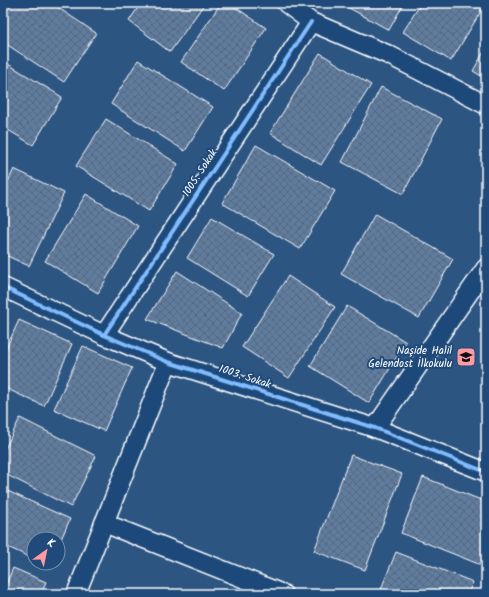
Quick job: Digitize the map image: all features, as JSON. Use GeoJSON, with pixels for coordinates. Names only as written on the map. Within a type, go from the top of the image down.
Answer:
{"type":"FeatureCollection","features":[{"type":"Feature","properties":{"kind":"street"},"geometry":{"type":"LineString","coordinates":[[286,3],[311,22],[388,56],[486,105]]}},
{"type":"Feature","properties":{"kind":"street","name":"1005. Sokak"},"geometry":{"type":"LineString","coordinates":[[104,335],[311,22]]}},
{"type":"Feature","properties":{"kind":"street"},"geometry":{"type":"LineString","coordinates":[[375,428],[486,268]]}},
{"type":"Feature","properties":{"kind":"street","name":"1003. Sokak"},"geometry":{"type":"LineString","coordinates":[[3,287],[104,335],[168,362],[375,428],[486,472]]}},
{"type":"Feature","properties":{"kind":"street"},"geometry":{"type":"LineString","coordinates":[[76,594],[168,362]]}},
{"type":"Feature","properties":{"kind":"street"},"geometry":{"type":"LineString","coordinates":[[104,524],[283,594]]}},
{"type":"Feature","properties":{"kind":"building"},"geometry":{"type":"Polygon","coordinates":[[[10,3],[51,3],[96,33],[64,82],[3,42],[3,15],[10,3]]]}},
{"type":"Feature","properties":{"kind":"building"},"geometry":{"type":"Polygon","coordinates":[[[141,3],[205,3],[170,52],[129,21],[141,3]]]}},
{"type":"Feature","properties":{"kind":"building"},"geometry":{"type":"Polygon","coordinates":[[[221,3],[229,3],[266,28],[224,91],[181,62],[221,3]]]}},
{"type":"Feature","properties":{"kind":"building"},"geometry":{"type":"Polygon","coordinates":[[[340,3],[404,3],[389,30],[340,3]]]}},
{"type":"Feature","properties":{"kind":"building"},"geometry":{"type":"Polygon","coordinates":[[[421,3],[486,3],[451,61],[403,32],[421,3]]]}},
{"type":"Feature","properties":{"kind":"building"},"geometry":{"type":"Polygon","coordinates":[[[486,48],[486,79],[473,71],[486,48]]]}},
{"type":"Feature","properties":{"kind":"building"},"geometry":{"type":"Polygon","coordinates":[[[320,53],[371,85],[321,165],[270,133],[320,53]]]}},
{"type":"Feature","properties":{"kind":"building"},"geometry":{"type":"Polygon","coordinates":[[[138,60],[213,107],[185,151],[111,104],[138,60]]]}},
{"type":"Feature","properties":{"kind":"building"},"geometry":{"type":"Polygon","coordinates":[[[3,61],[62,97],[33,145],[3,127],[3,61]]]}},
{"type":"Feature","properties":{"kind":"building"},"geometry":{"type":"Polygon","coordinates":[[[381,87],[442,119],[403,194],[342,162],[381,87]]]}},
{"type":"Feature","properties":{"kind":"building"},"geometry":{"type":"Polygon","coordinates":[[[106,119],[178,164],[149,211],[76,166],[106,119]]]}},
{"type":"Feature","properties":{"kind":"building"},"geometry":{"type":"Polygon","coordinates":[[[256,145],[335,191],[300,249],[222,203],[256,145]]]}},
{"type":"Feature","properties":{"kind":"building"},"geometry":{"type":"Polygon","coordinates":[[[14,169],[64,193],[29,266],[3,254],[3,192],[14,169]]]}},
{"type":"Feature","properties":{"kind":"building"},"geometry":{"type":"Polygon","coordinates":[[[86,194],[138,226],[98,293],[45,261],[86,194]]]}},
{"type":"Feature","properties":{"kind":"building"},"geometry":{"type":"Polygon","coordinates":[[[375,214],[453,259],[419,318],[341,274],[375,214]]]}},
{"type":"Feature","properties":{"kind":"building"},"geometry":{"type":"Polygon","coordinates":[[[212,217],[274,254],[248,296],[187,258],[212,217]]]}},
{"type":"Feature","properties":{"kind":"building"},"geometry":{"type":"Polygon","coordinates":[[[177,271],[242,313],[223,348],[147,319],[177,271]]]}},
{"type":"Feature","properties":{"kind":"building"},"geometry":{"type":"Polygon","coordinates":[[[288,276],[335,307],[289,378],[242,347],[288,276]]]}},
{"type":"Feature","properties":{"kind":"building"},"geometry":{"type":"Polygon","coordinates":[[[347,306],[406,342],[369,403],[310,366],[347,306]]]}},
{"type":"Feature","properties":{"kind":"building"},"geometry":{"type":"Polygon","coordinates":[[[19,320],[72,344],[44,406],[3,387],[3,355],[19,320]]]}},
{"type":"Feature","properties":{"kind":"building"},"geometry":{"type":"Polygon","coordinates":[[[83,346],[132,368],[104,431],[54,409],[83,346]]]}},
{"type":"Feature","properties":{"kind":"building"},"geometry":{"type":"Polygon","coordinates":[[[20,418],[96,456],[71,507],[3,473],[3,453],[20,418]]]}},
{"type":"Feature","properties":{"kind":"building"},"geometry":{"type":"Polygon","coordinates":[[[351,455],[402,474],[365,570],[314,551],[351,455]]]}},
{"type":"Feature","properties":{"kind":"building"},"geometry":{"type":"Polygon","coordinates":[[[423,477],[486,502],[486,567],[401,533],[423,477]]]}},
{"type":"Feature","properties":{"kind":"building"},"geometry":{"type":"Polygon","coordinates":[[[3,489],[70,519],[65,531],[26,531],[26,555],[3,545],[3,489]]]}},
{"type":"Feature","properties":{"kind":"building"},"geometry":{"type":"Polygon","coordinates":[[[396,552],[473,582],[468,594],[379,594],[396,552]]]}},
{"type":"Feature","properties":{"kind":"building"},"geometry":{"type":"Polygon","coordinates":[[[13,568],[46,582],[41,594],[3,594],[13,568]]]}},
{"type":"Feature","properties":{"kind":"cycle path"},"geometry":{"type":"LineString","coordinates":[[104,335],[311,22]]}},
{"type":"Feature","properties":{"kind":"cycle path"},"geometry":{"type":"LineString","coordinates":[[3,287],[104,335],[168,362],[375,428],[486,472]]}},
{"type":"Feature","properties":{"kind":"place","name":"Naşide Halil Gelendost İlkokulu"},"geometry":{"type":"Point","coordinates":[466,357]}}]}
